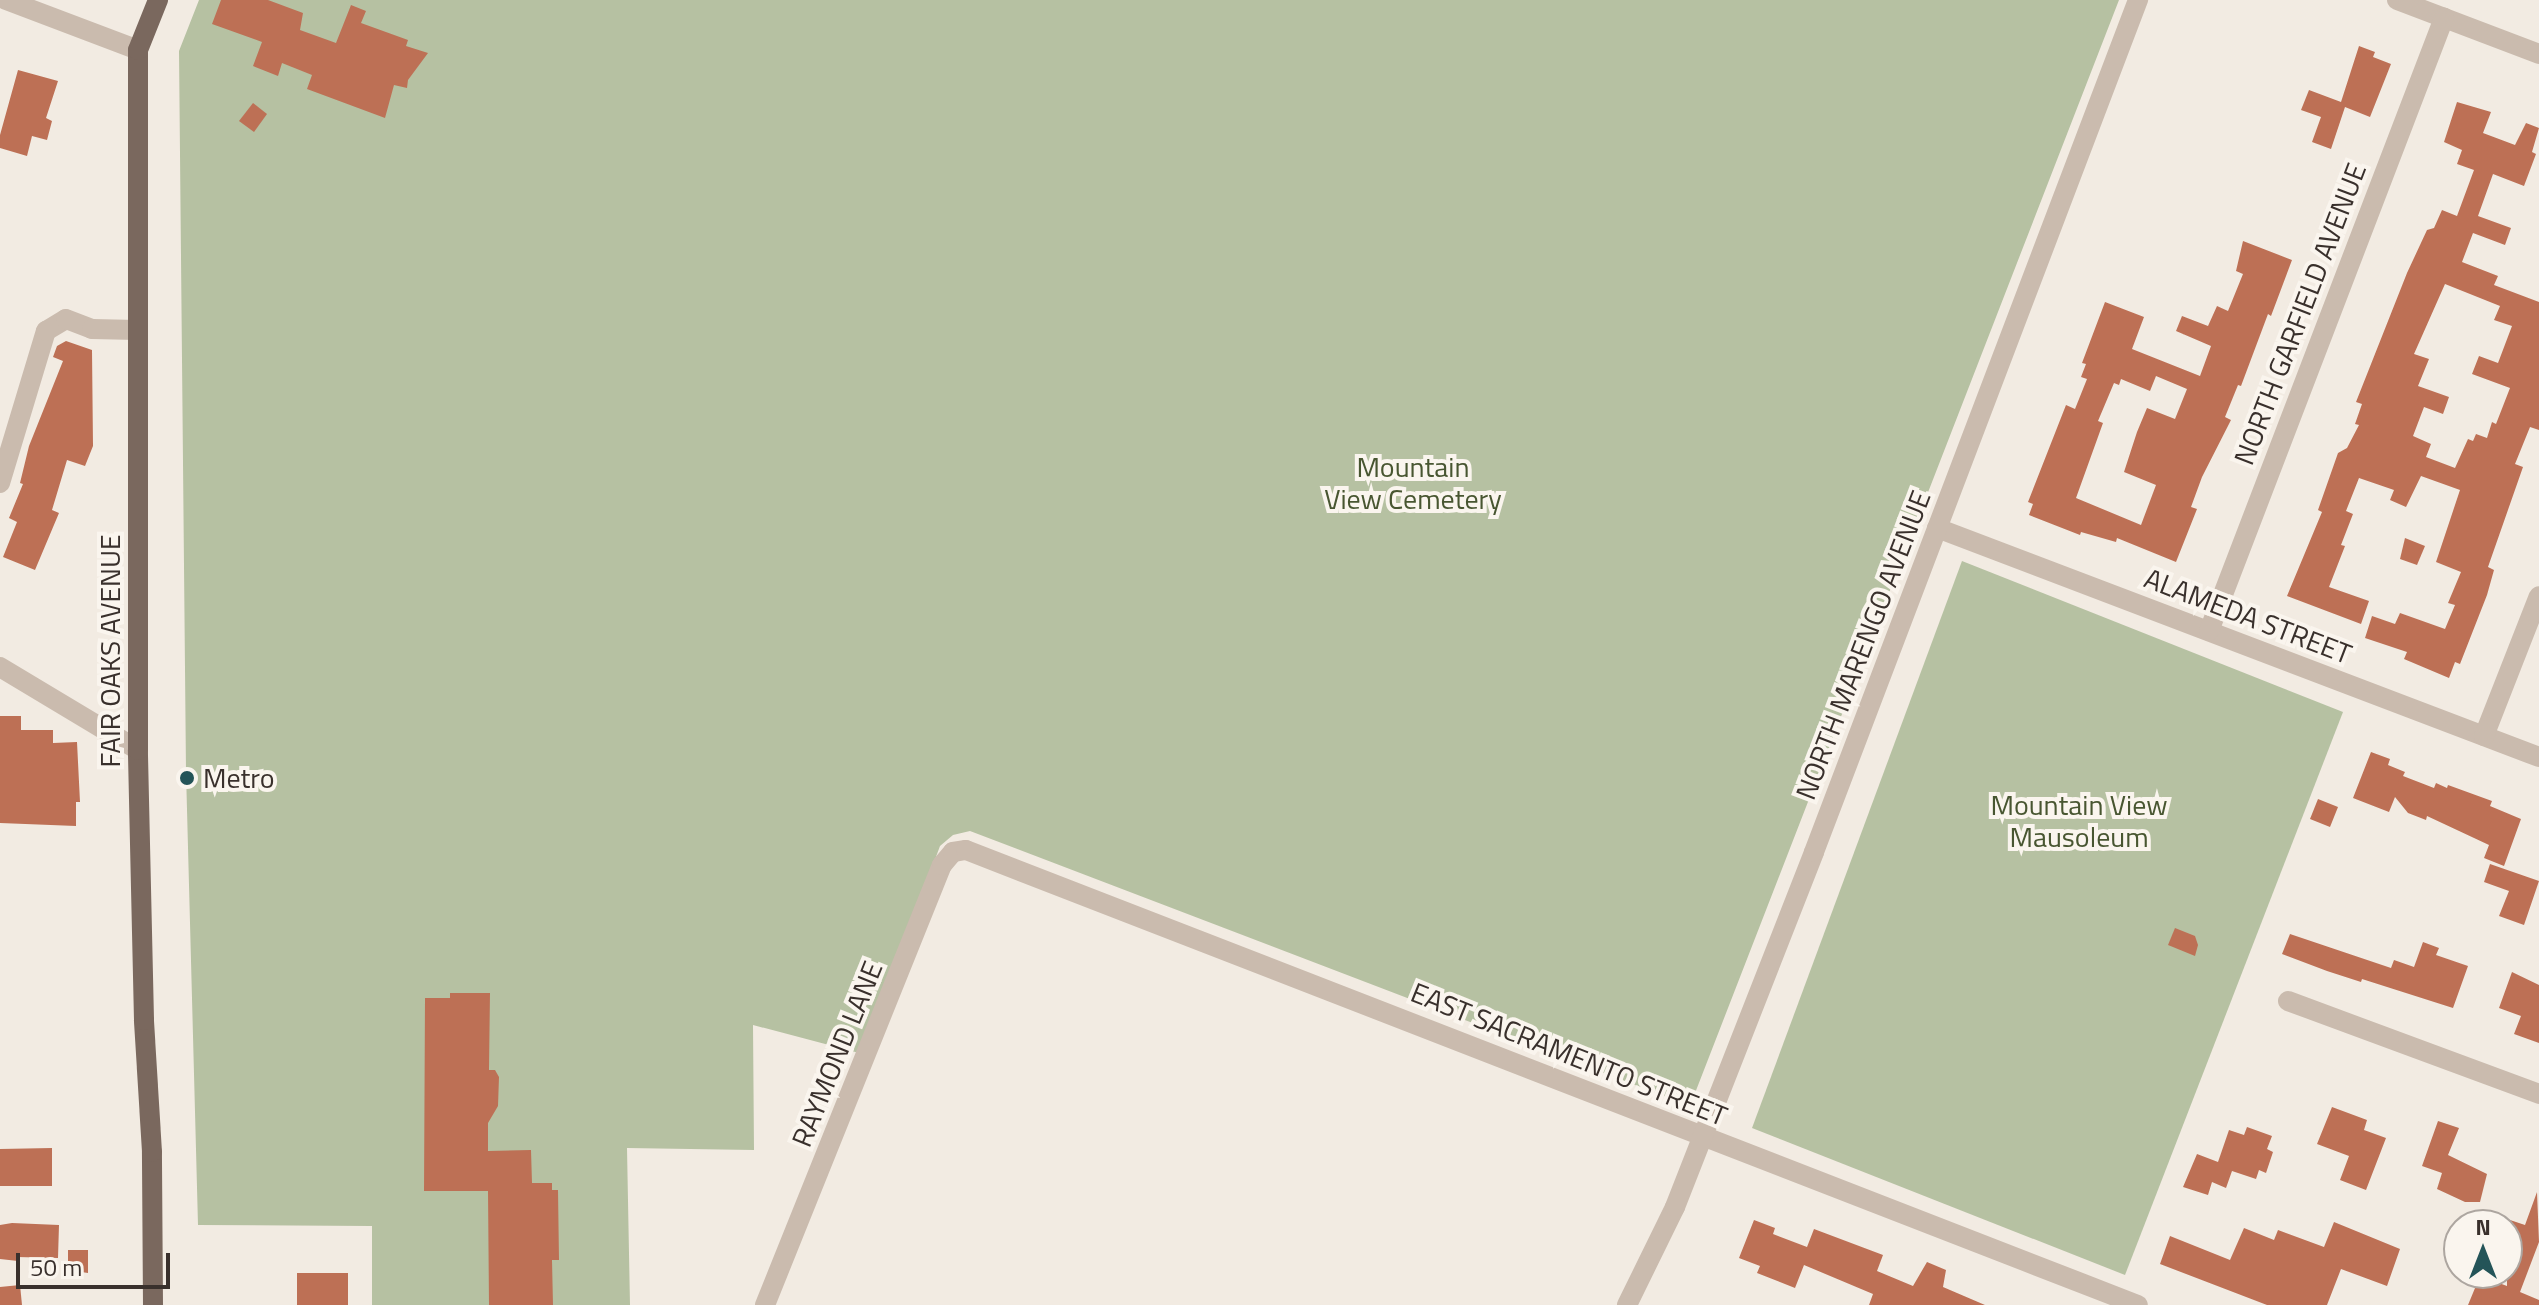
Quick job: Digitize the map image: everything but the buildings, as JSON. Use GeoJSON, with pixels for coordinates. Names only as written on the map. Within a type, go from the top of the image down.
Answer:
{"type":"FeatureCollection","features":[{"type":"Feature","properties":{"kind":"main road","name":"FAIR OAKS AVENUE"},"geometry":{"type":"LineString","coordinates":[[153,1305],[152,1152],[144,1020],[138,750],[138,50],[158,0]]}},
{"type":"Feature","properties":{"kind":"street"},"geometry":{"type":"LineString","coordinates":[[6,0],[138,50]]}},
{"type":"Feature","properties":{"kind":"street","name":"NORTH MARENGO AVENUE"},"geometry":{"type":"LineString","coordinates":[[1627,1305],[1675,1207],[2138,0]]}},
{"type":"Feature","properties":{"kind":"street"},"geometry":{"type":"LineString","coordinates":[[2397,0],[2539,54]]}},
{"type":"Feature","properties":{"kind":"street","name":"NORTH GARFIELD AVENUE"},"geometry":{"type":"LineString","coordinates":[[2209,631],[2444,18]]}},
{"type":"Feature","properties":{"kind":"street"},"geometry":{"type":"LineString","coordinates":[[0,483],[46,331],[66,319],[92,329],[137,330]]}},
{"type":"Feature","properties":{"kind":"street","name":"ALAMEDA STREET"},"geometry":{"type":"LineString","coordinates":[[1937,528],[2539,757]]}},
{"type":"Feature","properties":{"kind":"street"},"geometry":{"type":"LineString","coordinates":[[2484,736],[2539,596]]}},
{"type":"Feature","properties":{"kind":"street"},"geometry":{"type":"LineString","coordinates":[[0,667],[138,750]]}},
{"type":"Feature","properties":{"kind":"street","name":"RAYMOND LANE"},"geometry":{"type":"LineString","coordinates":[[765,1305],[942,865],[953,852],[980,853]]}},
{"type":"Feature","properties":{"kind":"street","name":"EAST SACRAMENTO STREET"},"geometry":{"type":"LineString","coordinates":[[980,853],[2138,1305]]}},
{"type":"Feature","properties":{"kind":"street"},"geometry":{"type":"LineString","coordinates":[[2288,1001],[2539,1094]]}},
{"type":"Feature","properties":{"kind":"green space","name":"Mountain View Cemetery"},"geometry":{"type":"Polygon","coordinates":[[[199,0],[2119,0],[1690,1106],[970,831],[953,835],[940,846],[863,1054],[753,1025],[754,1150],[627,1148],[630,1305],[372,1305],[372,1226],[198,1225],[186,772],[179,51],[199,0]]]}},
{"type":"Feature","properties":{"kind":"green space","name":"Mountain View Mausoleum"},"geometry":{"type":"Polygon","coordinates":[[[1962,561],[2343,712],[2125,1275],[1752,1128],[1962,561]]]}},
{"type":"Feature","properties":{"kind":"place","name":"Metro"},"geometry":{"type":"Point","coordinates":[187,778]}}]}
